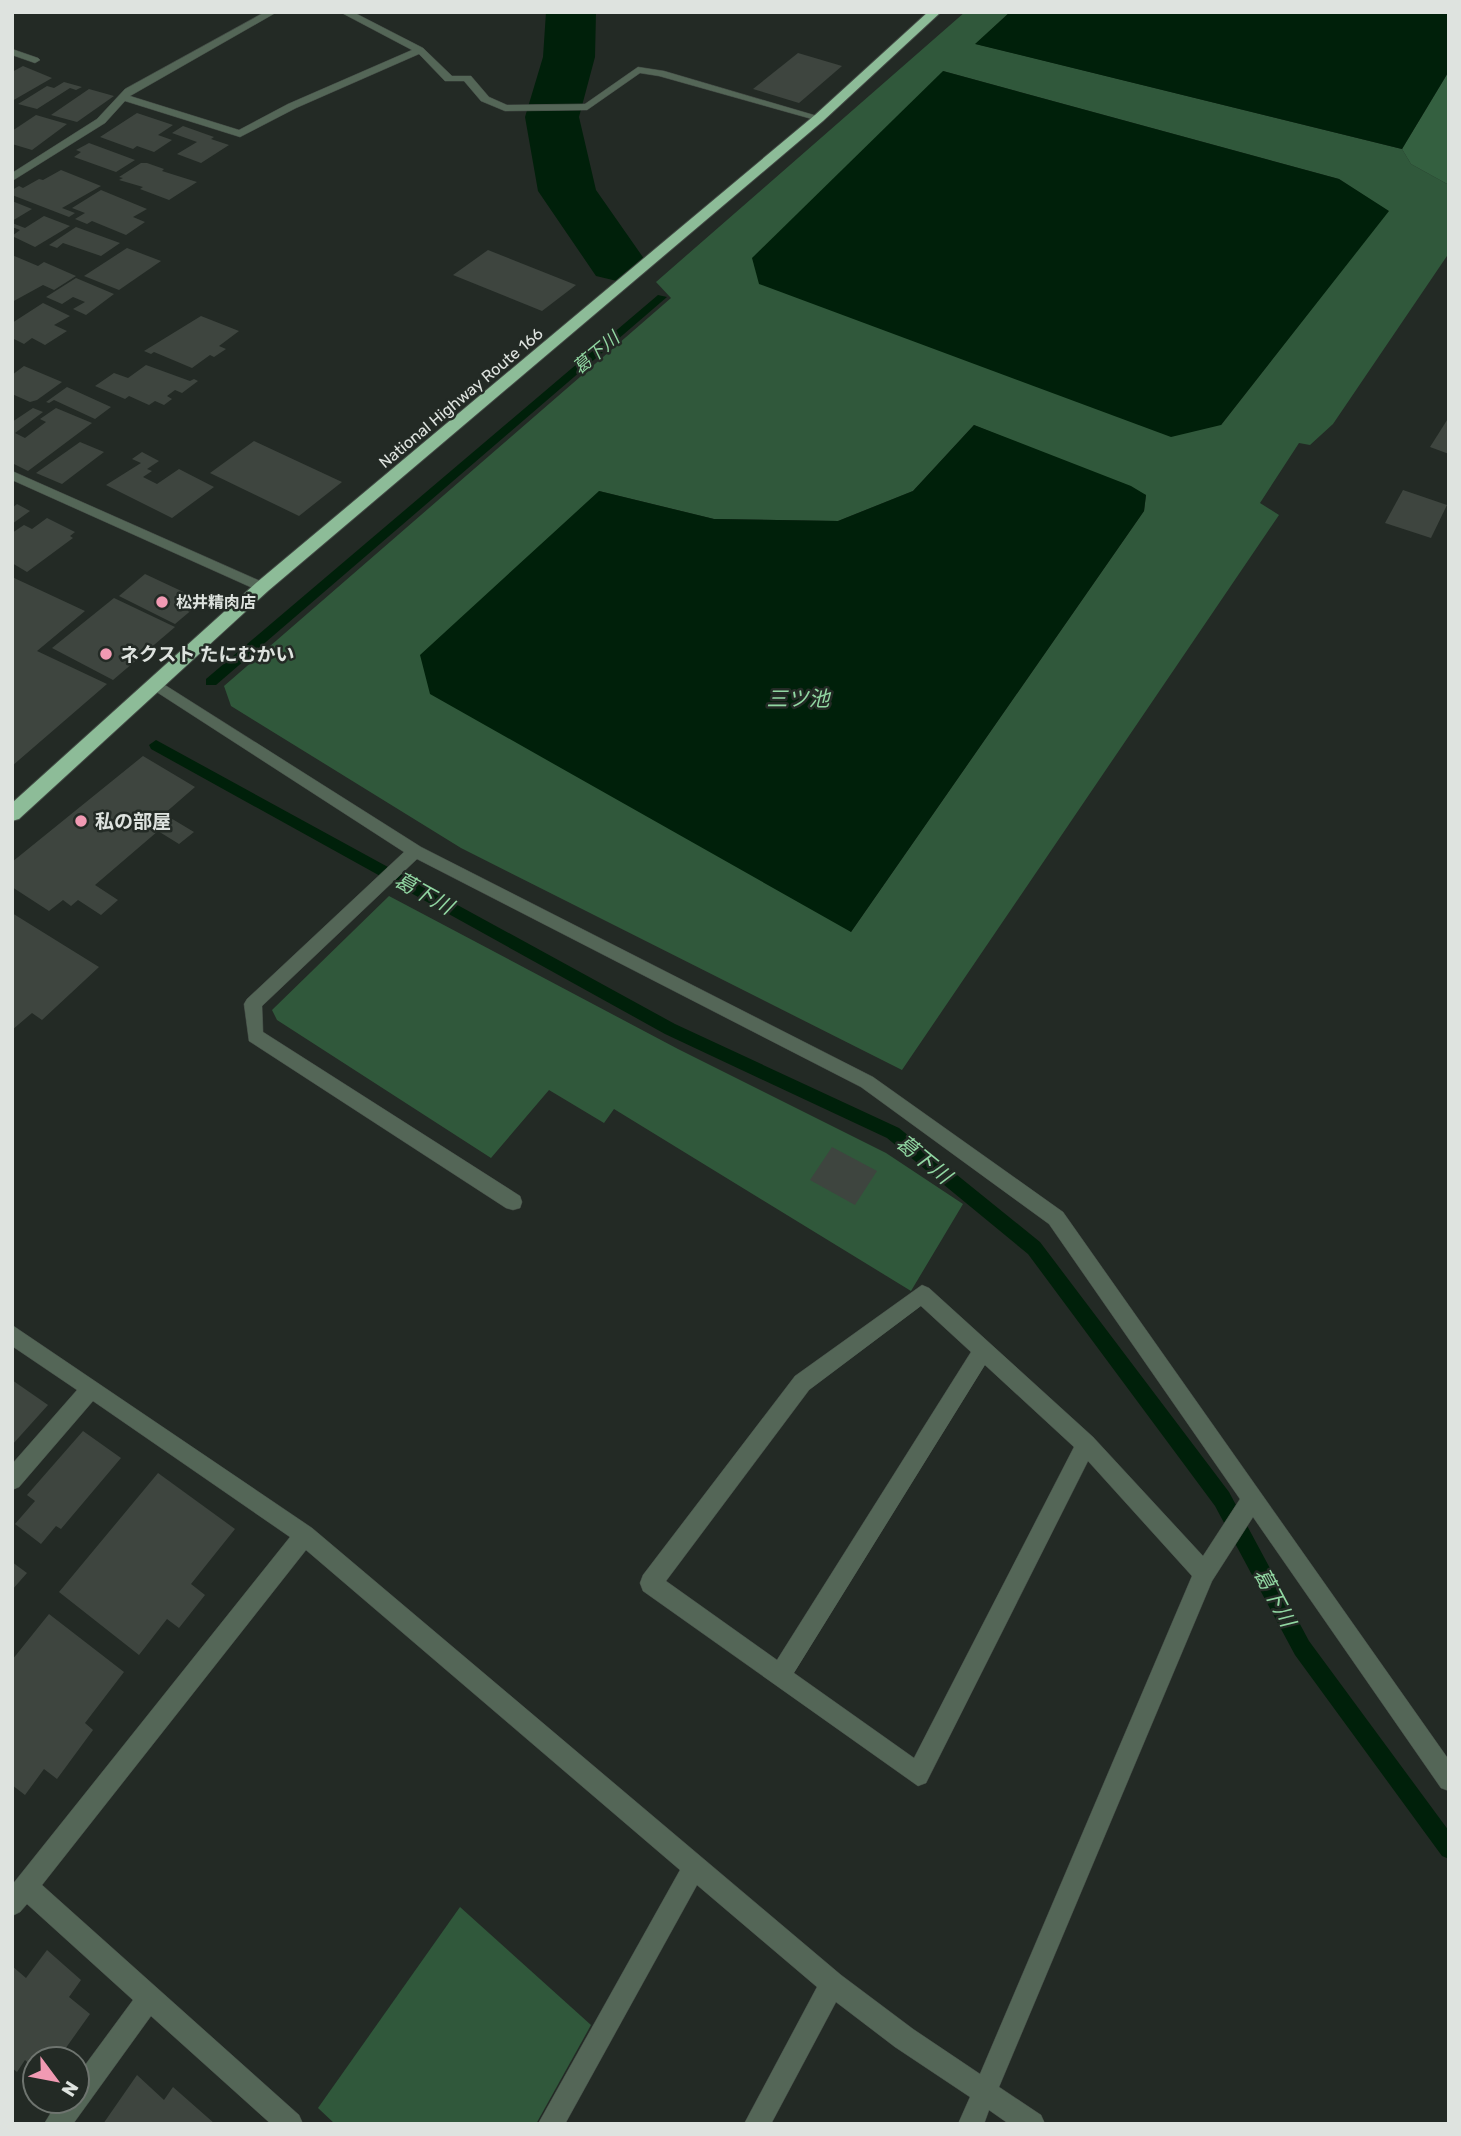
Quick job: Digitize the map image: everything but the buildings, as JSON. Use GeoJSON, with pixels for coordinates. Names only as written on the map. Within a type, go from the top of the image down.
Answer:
{"type":"FeatureCollection","features":[{"type":"Feature","properties":{"kind":"highway","name":"National Highway Route 166"},"geometry":{"type":"LineString","coordinates":[[12,814],[262,587],[818,118],[935,12]]}},
{"type":"Feature","properties":{"kind":"street"},"geometry":{"type":"LineString","coordinates":[[12,178],[101,121],[129,91],[272,12]]}},
{"type":"Feature","properties":{"kind":"street"},"geometry":{"type":"LineString","coordinates":[[345,12],[420,50],[449,79],[467,78],[485,99],[505,108],[587,107],[638,70],[660,73],[818,118]]}},
{"type":"Feature","properties":{"kind":"street"},"geometry":{"type":"LineString","coordinates":[[123,97],[240,134],[292,106],[420,50]]}},
{"type":"Feature","properties":{"kind":"street"},"geometry":{"type":"LineString","coordinates":[[12,52],[35,60]]}},
{"type":"Feature","properties":{"kind":"street"},"geometry":{"type":"LineString","coordinates":[[12,475],[262,587]]}},
{"type":"Feature","properties":{"kind":"street"},"geometry":{"type":"LineString","coordinates":[[157,685],[415,851],[867,1082],[1056,1218],[1449,1780]]}},
{"type":"Feature","properties":{"kind":"street"},"geometry":{"type":"LineString","coordinates":[[415,851],[253,1004],[255,1036],[513,1202]]}},
{"type":"Feature","properties":{"kind":"street"},"geometry":{"type":"LineString","coordinates":[[1086,1444],[918,1775],[651,1583],[802,1383],[922,1294],[1086,1444],[1205,1573]]}},
{"type":"Feature","properties":{"kind":"street"},"geometry":{"type":"LineString","coordinates":[[12,1334],[305,1535],[832,1984],[985,2094],[1032,2124]]}},
{"type":"Feature","properties":{"kind":"street"},"geometry":{"type":"LineString","coordinates":[[780,1675],[983,1350]]}},
{"type":"Feature","properties":{"kind":"street"},"geometry":{"type":"LineString","coordinates":[[12,1480],[92,1389]]}},
{"type":"Feature","properties":{"kind":"street"},"geometry":{"type":"LineString","coordinates":[[971,2124],[1205,1573],[1253,1498]]}},
{"type":"Feature","properties":{"kind":"street"},"geometry":{"type":"LineString","coordinates":[[290,2124],[149,1999],[19,1895],[305,1535]]}},
{"type":"Feature","properties":{"kind":"street"},"geometry":{"type":"LineString","coordinates":[[551,2124],[695,1866]]}},
{"type":"Feature","properties":{"kind":"street"},"geometry":{"type":"LineString","coordinates":[[757,2124],[832,1984]]}},
{"type":"Feature","properties":{"kind":"street"},"geometry":{"type":"LineString","coordinates":[[91,2078],[149,1999]]}},
{"type":"Feature","properties":{"kind":"shaded area"},"geometry":{"type":"Polygon","coordinates":[[[965,12],[1010,12],[976,44],[1402,149],[1411,164],[1449,185],[1449,253],[1333,424],[1310,445],[1299,443],[1260,503],[1279,515],[902,1070],[461,848],[231,706],[224,686],[671,298],[656,282],[965,12]],[[943,71],[1221,425],[1388,211],[1339,179],[943,71]],[[974,425],[913,491],[838,521],[714,519],[599,491],[851,932],[1144,511],[1146,495],[974,425]]]}},
{"type":"Feature","properties":{"kind":"shaded area"},"geometry":{"type":"Polygon","coordinates":[[[1449,71],[1449,185],[1411,164],[1402,149],[1449,71]]]}},
{"type":"Feature","properties":{"kind":"shaded area"},"geometry":{"type":"Polygon","coordinates":[[[389,896],[678,1049],[886,1153],[963,1204],[911,1291],[614,1109],[604,1123],[549,1090],[491,1158],[277,1020],[272,1010],[389,896]]]}},
{"type":"Feature","properties":{"kind":"shaded area"},"geometry":{"type":"Polygon","coordinates":[[[460,1907],[591,2025],[536,2124],[335,2124],[318,2108],[460,1907]]]}},
{"type":"Feature","properties":{"kind":"water"},"geometry":{"type":"Polygon","coordinates":[[[1010,12],[1449,12],[1449,71],[1402,149],[975,44],[1010,12]]]}},
{"type":"Feature","properties":{"kind":"water"},"geometry":{"type":"Polygon","coordinates":[[[943,71],[1339,179],[1389,211],[1221,425],[1171,437],[759,284],[752,258],[943,71]]]}},
{"type":"Feature","properties":{"kind":"water","name":"三ツ池"},"geometry":{"type":"Polygon","coordinates":[[[974,425],[1131,486],[1146,495],[1144,511],[851,932],[430,694],[420,655],[599,491],[714,519],[838,521],[913,491],[974,425]]]}},
{"type":"Feature","properties":{"kind":"waterway","name":"葛下川"},"geometry":{"type":"LineString","coordinates":[[571,12],[569,57],[552,117],[567,191],[617,263]]}},
{"type":"Feature","properties":{"kind":"waterway","name":"葛下川"},"geometry":{"type":"LineString","coordinates":[[211,682],[662,297]]}},
{"type":"Feature","properties":{"kind":"waterway","name":"葛下川"},"geometry":{"type":"LineString","coordinates":[[156,745],[670,1029],[893,1133],[1034,1248],[1222,1499],[1302,1648],[1449,1849]]}},
{"type":"Feature","properties":{"kind":"place","name":"松井精肉店"},"geometry":{"type":"Point","coordinates":[162,602]}},
{"type":"Feature","properties":{"kind":"place","name":"ネクスト たにむかい"},"geometry":{"type":"Point","coordinates":[106,654]}},
{"type":"Feature","properties":{"kind":"place","name":"私の部屋"},"geometry":{"type":"Point","coordinates":[81,821]}}]}
